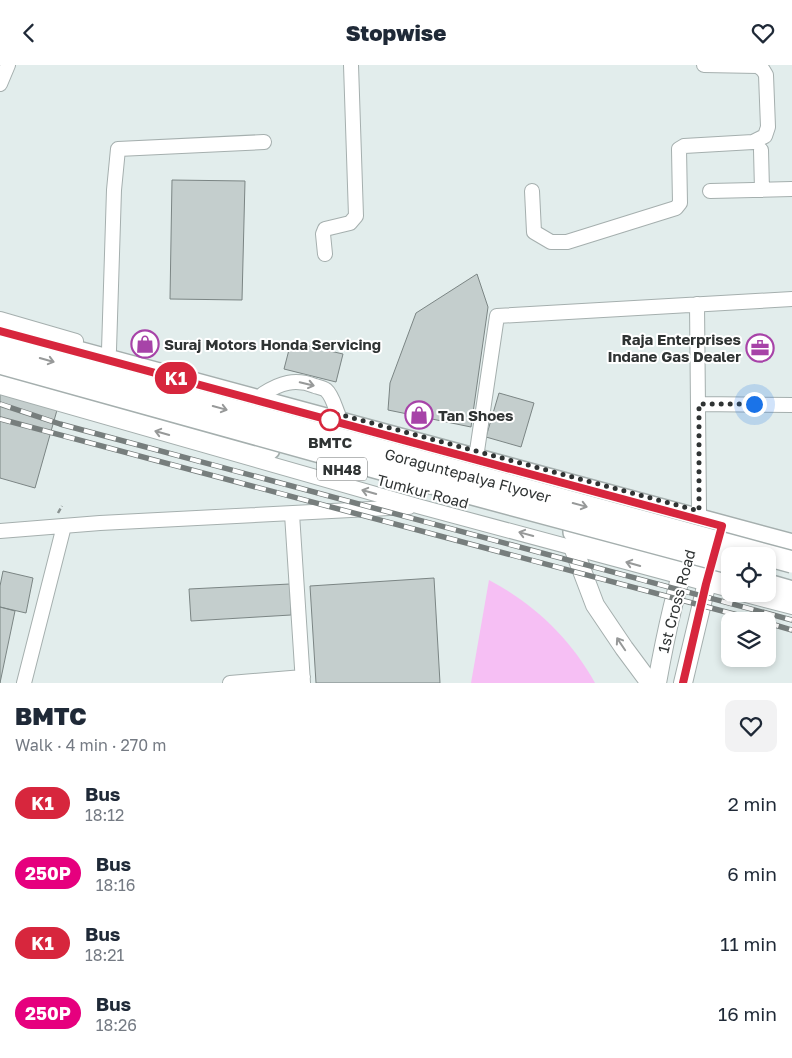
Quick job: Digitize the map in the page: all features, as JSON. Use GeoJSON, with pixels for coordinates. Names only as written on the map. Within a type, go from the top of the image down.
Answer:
{"type":"FeatureCollection","features":[{"type":"Feature","properties":{"kind":"highway"},"geometry":{"type":"LineString","coordinates":[[0,331],[699,515],[722,526],[792,545]]}},
{"type":"Feature","properties":{"kind":"highway","name":"Goraguntepalya Flyover"},"geometry":{"type":"LineString","coordinates":[[0,347],[792,562]]}},
{"type":"Feature","properties":{"kind":"highway","name":"Goraguntepalya Flyover"},"geometry":{"type":"LineString","coordinates":[[0,363],[435,484],[721,561]]}},
{"type":"Feature","properties":{"kind":"highway","name":"Tumkur Road"},"geometry":{"type":"LineString","coordinates":[[0,375],[707,576],[721,575]]}},
{"type":"Feature","properties":{"kind":"highway"},"geometry":{"type":"LineString","coordinates":[[776,575],[792,580]]}},
{"type":"Feature","properties":{"kind":"highway"},"geometry":{"type":"LineString","coordinates":[[776,587],[792,592]]}},
{"type":"Feature","properties":{"kind":"main road","name":"1st Cross Road"},"geometry":{"type":"LineString","coordinates":[[657,683],[666,632],[682,569],[699,515]]}},
{"type":"Feature","properties":{"kind":"main road","name":"1st Cross Road"},"geometry":{"type":"LineString","coordinates":[[683,683],[707,576],[722,526]]}},
{"type":"Feature","properties":{"kind":"main road"},"geometry":{"type":"LineString","coordinates":[[573,547],[595,605],[650,683]]}},
{"type":"Feature","properties":{"kind":"street"},"geometry":{"type":"LineString","coordinates":[[0,84],[8,65]]}},
{"type":"Feature","properties":{"kind":"street"},"geometry":{"type":"LineString","coordinates":[[325,254],[325,229],[350,223],[356,216],[351,65]]}},
{"type":"Feature","properties":{"kind":"street"},"geometry":{"type":"LineString","coordinates":[[532,191],[534,232],[551,242],[567,242],[676,208],[680,203],[679,149],[684,146],[753,142],[765,136],[768,127],[766,75],[763,70],[758,66],[704,65]]}},
{"type":"Feature","properties":{"kind":"street"},"geometry":{"type":"LineString","coordinates":[[109,350],[114,189],[118,149],[264,142]]}},
{"type":"Feature","properties":{"kind":"street"},"geometry":{"type":"LineString","coordinates":[[761,150],[762,190]]}},
{"type":"Feature","properties":{"kind":"street"},"geometry":{"type":"LineString","coordinates":[[710,191],[792,189]]}},
{"type":"Feature","properties":{"kind":"street"},"geometry":{"type":"LineString","coordinates":[[477,451],[497,316],[792,299]]}},
{"type":"Feature","properties":{"kind":"street"},"geometry":{"type":"LineString","coordinates":[[697,304],[699,515]]}},
{"type":"Feature","properties":{"kind":"street"},"geometry":{"type":"LineString","coordinates":[[0,319],[263,394],[477,451],[699,515],[792,536]]}},
{"type":"Feature","properties":{"kind":"street"},"geometry":{"type":"LineString","coordinates":[[263,394],[275,386],[292,381],[310,384],[326,389],[333,400],[338,414]]}},
{"type":"Feature","properties":{"kind":"street"},"geometry":{"type":"LineString","coordinates":[[0,387],[421,507],[573,547],[682,569]]}},
{"type":"Feature","properties":{"kind":"street"},"geometry":{"type":"LineString","coordinates":[[699,404],[792,405]]}},
{"type":"Feature","properties":{"kind":"street"},"geometry":{"type":"LineString","coordinates":[[0,531],[421,507]]}},
{"type":"Feature","properties":{"kind":"street"},"geometry":{"type":"LineString","coordinates":[[230,683],[303,680],[292,513]]}},
{"type":"Feature","properties":{"kind":"street"},"geometry":{"type":"LineString","coordinates":[[24,683],[64,526]]}},
{"type":"Feature","properties":{"kind":"street"},"geometry":{"type":"LineString","coordinates":[[707,576],[721,585]]}},
{"type":"Feature","properties":{"kind":"street"},"geometry":{"type":"LineString","coordinates":[[773,602],[792,607]]}},
{"type":"Feature","properties":{"kind":"shaded area"},"geometry":{"type":"Polygon","coordinates":[[[489,580],[521,600],[550,624],[574,651],[595,683],[471,683],[489,580]]]}},
{"type":"Feature","properties":{"kind":"building"},"geometry":{"type":"Polygon","coordinates":[[[172,180],[245,181],[242,300],[170,299],[172,180]]]}},
{"type":"Feature","properties":{"kind":"building"},"geometry":{"type":"Polygon","coordinates":[[[477,274],[488,307],[471,427],[388,410],[390,383],[416,313],[477,274]]]}},
{"type":"Feature","properties":{"kind":"building"},"geometry":{"type":"Polygon","coordinates":[[[291,342],[343,354],[336,382],[284,369],[291,342]]]}},
{"type":"Feature","properties":{"kind":"building"},"geometry":{"type":"Polygon","coordinates":[[[0,387],[59,403],[35,488],[0,478],[0,387]]]}},
{"type":"Feature","properties":{"kind":"building"},"geometry":{"type":"Polygon","coordinates":[[[499,393],[534,403],[521,447],[486,437],[499,393]]]}},
{"type":"Feature","properties":{"kind":"building"},"geometry":{"type":"Polygon","coordinates":[[[3,571],[33,578],[26,613],[0,607],[0,586],[3,571]]]}},
{"type":"Feature","properties":{"kind":"building"},"geometry":{"type":"Polygon","coordinates":[[[434,578],[440,683],[316,683],[310,586],[434,578]]]}},
{"type":"Feature","properties":{"kind":"building"},"geometry":{"type":"Polygon","coordinates":[[[290,584],[291,615],[191,621],[189,589],[290,584]]]}},
{"type":"Feature","properties":{"kind":"building"},"geometry":{"type":"Polygon","coordinates":[[[0,607],[15,611],[0,683],[0,607]]]}},
{"type":"Feature","properties":{"kind":"railway"},"geometry":{"type":"LineString","coordinates":[[0,404],[60,424],[792,620]]}},
{"type":"Feature","properties":{"kind":"railway"},"geometry":{"type":"LineString","coordinates":[[0,419],[726,612]]}},
{"type":"Feature","properties":{"kind":"railway"},"geometry":{"type":"LineString","coordinates":[[776,625],[792,630]]}},
{"type":"Feature","properties":{"kind":"bus line","name":"K1"},"geometry":{"type":"LineString","coordinates":[[0,331],[722,526],[709,569],[683,683]]}},
{"type":"Feature","properties":{"kind":"place","name":"Suraj Motors Honda Servicing"},"geometry":{"type":"Point","coordinates":[145,344]}},
{"type":"Feature","properties":{"kind":"place","name":"Raja Enterprises Indane Gas Dealer"},"geometry":{"type":"Point","coordinates":[760,348]}},
{"type":"Feature","properties":{"kind":"place","name":"Tan Shoes"},"geometry":{"type":"Point","coordinates":[419,415]}},
{"type":"Feature","properties":{"kind":"place","name":"BMTC"},"geometry":{"type":"Point","coordinates":[330,420]}},
{"type":"Feature","properties":{"kind":"route"},"geometry":{"type":"LineString","coordinates":[[330,420],[338,414],[699,511],[699,404],[754,404]]}}]}
